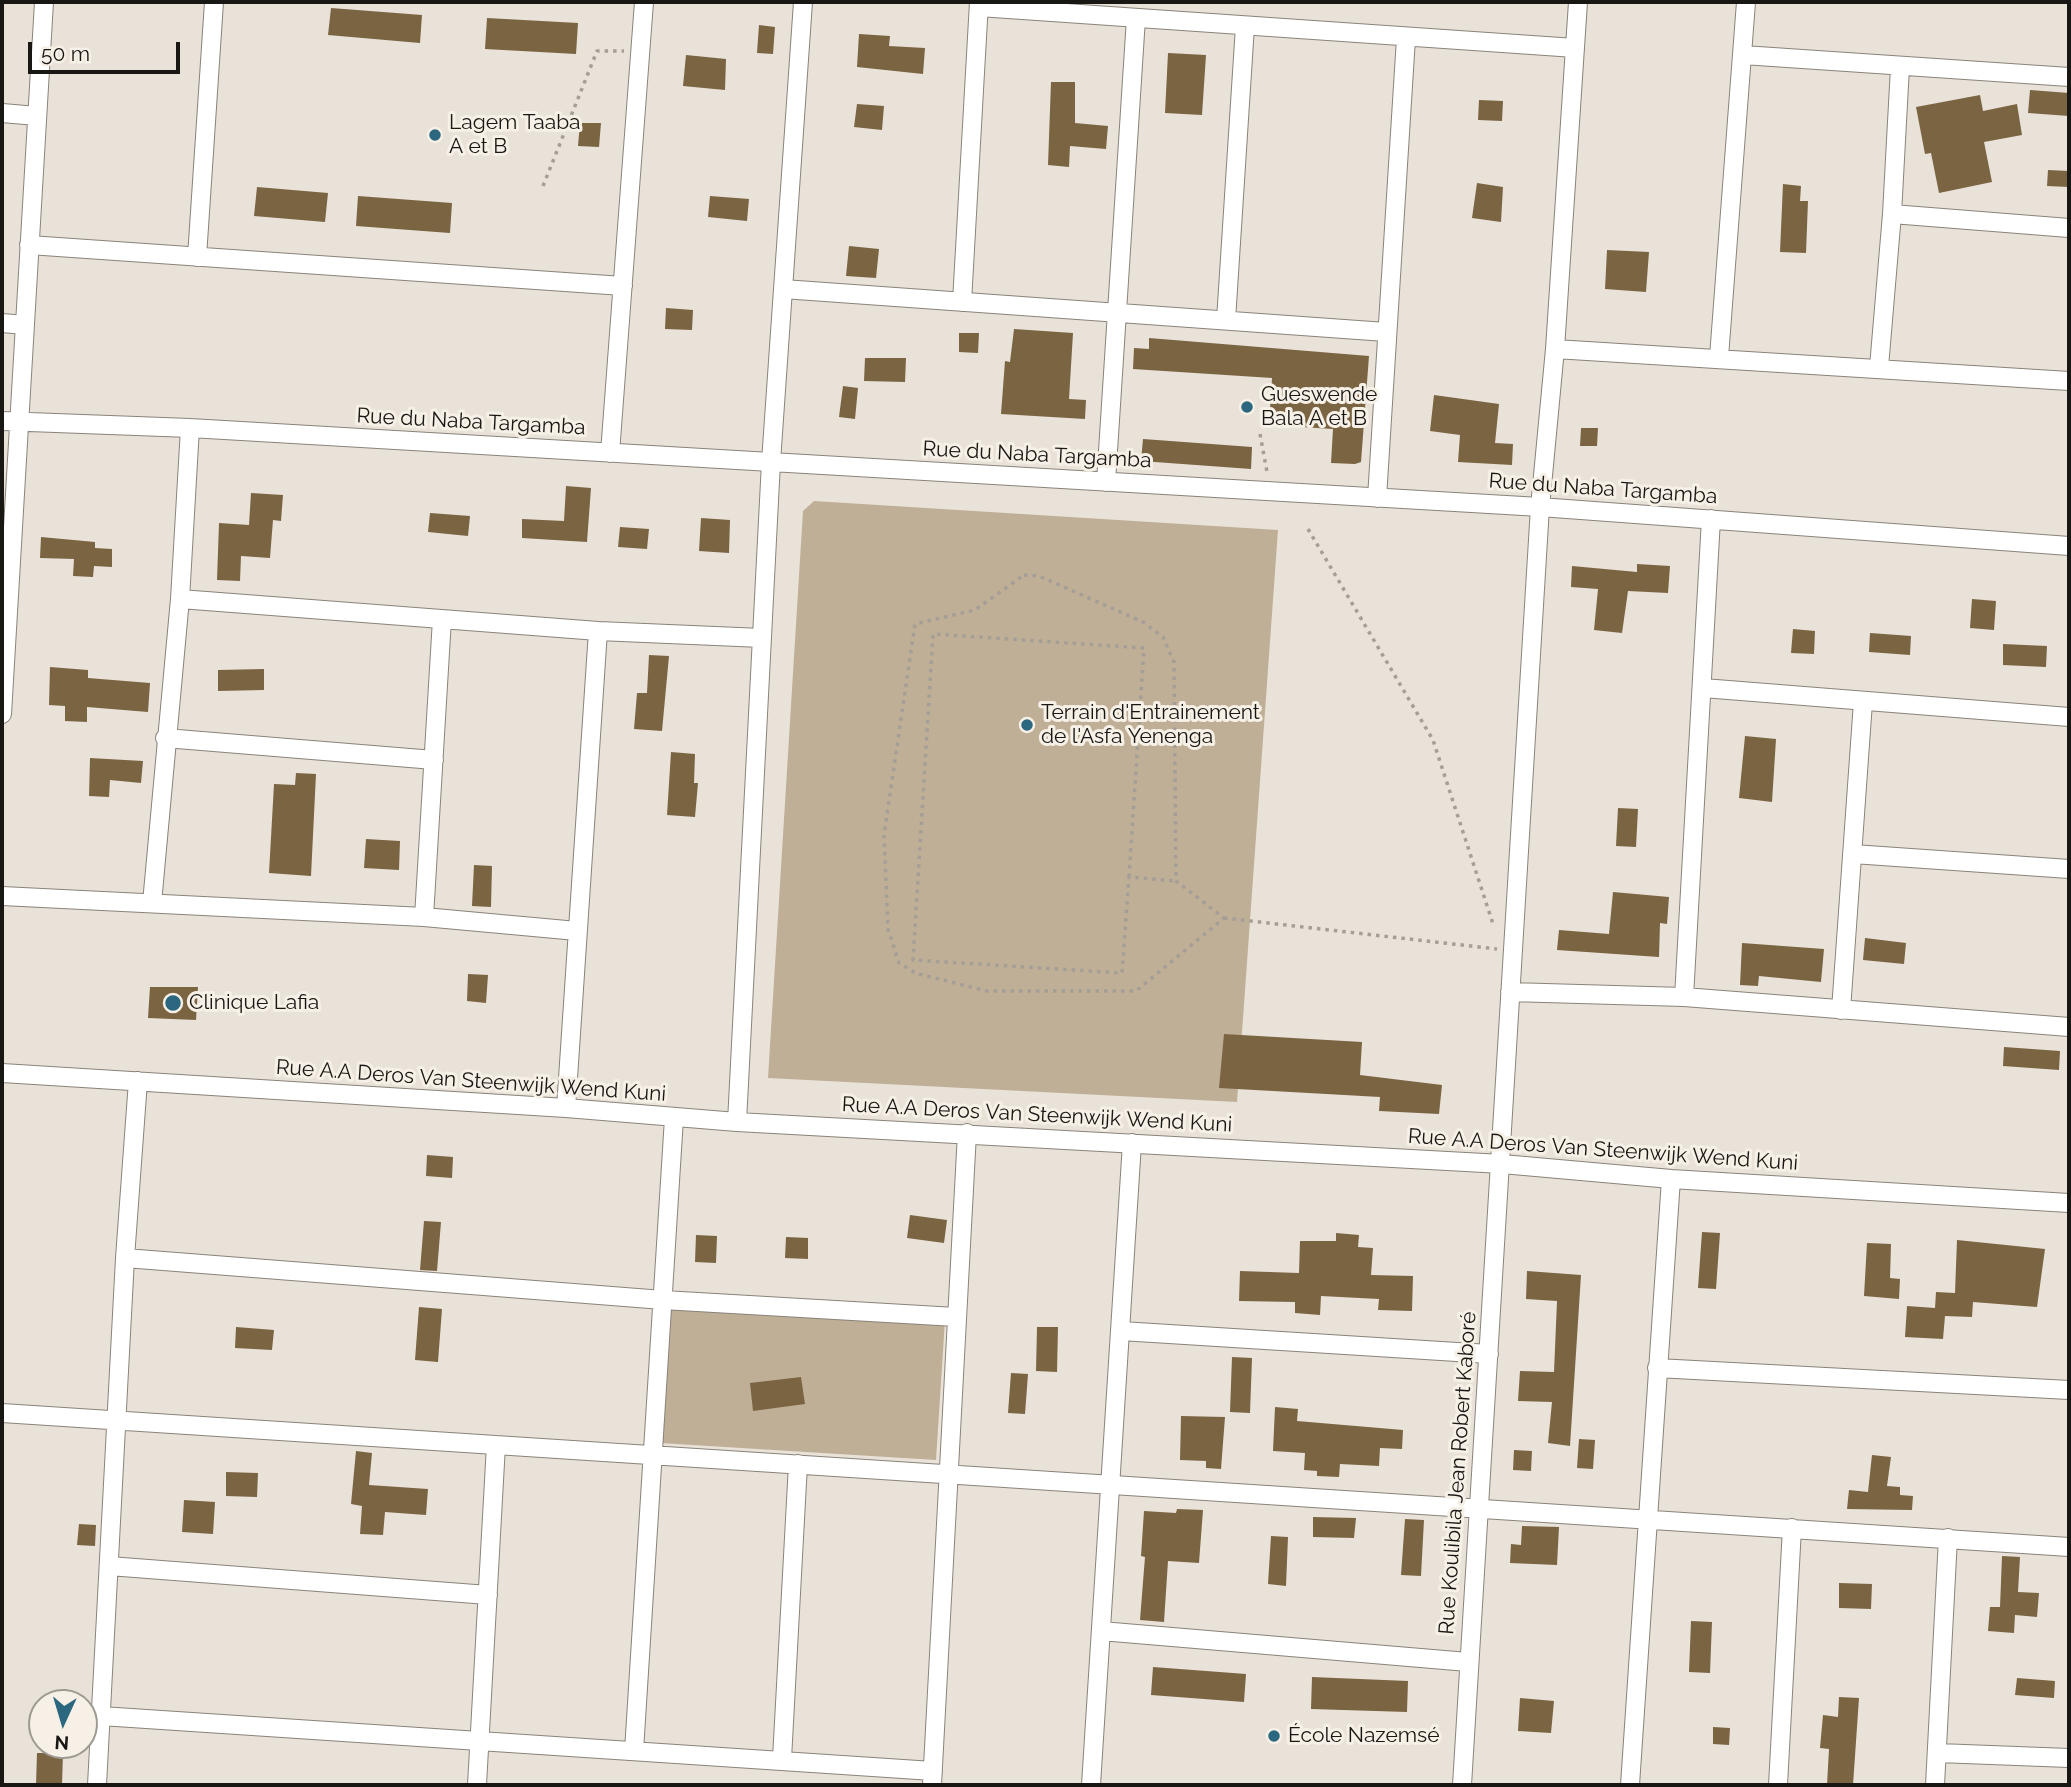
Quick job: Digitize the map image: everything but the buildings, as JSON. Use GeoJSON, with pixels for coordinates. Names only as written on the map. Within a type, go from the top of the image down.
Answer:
{"type":"FeatureCollection","features":[{"type":"Feature","properties":{"kind":"street"},"geometry":{"type":"LineString","coordinates":[[2,714],[10,421],[25,325],[44,2]]}},
{"type":"Feature","properties":{"kind":"street"},"geometry":{"type":"LineString","coordinates":[[197,257],[214,2]]}},
{"type":"Feature","properties":{"kind":"street"},"geometry":{"type":"LineString","coordinates":[[610,453],[644,2]]}},
{"type":"Feature","properties":{"kind":"street"},"geometry":{"type":"LineString","coordinates":[[737,1122],[771,462],[803,2]]}},
{"type":"Feature","properties":{"kind":"street","name":"Rue Koulibila Jean Robert Kaboré"},"geometry":{"type":"LineString","coordinates":[[1462,1785],[1540,507],[1555,349],[1578,2]]}},
{"type":"Feature","properties":{"kind":"street"},"geometry":{"type":"LineString","coordinates":[[1719,357],[1746,2]]}},
{"type":"Feature","properties":{"kind":"street"},"geometry":{"type":"LineString","coordinates":[[962,302],[979,4],[1406,38],[1575,48]]}},
{"type":"Feature","properties":{"kind":"street"},"geometry":{"type":"LineString","coordinates":[[1106,482],[1136,18]]}},
{"type":"Feature","properties":{"kind":"street"},"geometry":{"type":"LineString","coordinates":[[1226,320],[1245,26]]}},
{"type":"Feature","properties":{"kind":"street"},"geometry":{"type":"LineString","coordinates":[[1377,498],[1406,38]]}},
{"type":"Feature","properties":{"kind":"street"},"geometry":{"type":"LineString","coordinates":[[1742,55],[2069,77]]}},
{"type":"Feature","properties":{"kind":"street"},"geometry":{"type":"LineString","coordinates":[[1879,367],[1892,215],[1900,67]]}},
{"type":"Feature","properties":{"kind":"street"},"geometry":{"type":"LineString","coordinates":[[2,113],[37,116]]}},
{"type":"Feature","properties":{"kind":"street"},"geometry":{"type":"LineString","coordinates":[[1892,215],[2069,228]]}},
{"type":"Feature","properties":{"kind":"street"},"geometry":{"type":"LineString","coordinates":[[29,245],[623,286]]}},
{"type":"Feature","properties":{"kind":"street"},"geometry":{"type":"LineString","coordinates":[[783,289],[1386,332]]}},
{"type":"Feature","properties":{"kind":"street"},"geometry":{"type":"LineString","coordinates":[[2,323],[25,325]]}},
{"type":"Feature","properties":{"kind":"street"},"geometry":{"type":"LineString","coordinates":[[1555,349],[1719,357],[2069,381]]}},
{"type":"Feature","properties":{"kind":"street","name":"Rue du Naba Targamba"},"geometry":{"type":"LineString","coordinates":[[10,421],[190,428],[1540,507],[2069,545]]}},
{"type":"Feature","properties":{"kind":"street"},"geometry":{"type":"LineString","coordinates":[[152,903],[165,738],[180,599],[190,428]]}},
{"type":"Feature","properties":{"kind":"street"},"geometry":{"type":"LineString","coordinates":[[1684,997],[1711,519]]}},
{"type":"Feature","properties":{"kind":"street"},"geometry":{"type":"LineString","coordinates":[[180,599],[597,631],[762,638]]}},
{"type":"Feature","properties":{"kind":"street"},"geometry":{"type":"LineString","coordinates":[[424,917],[442,619]]}},
{"type":"Feature","properties":{"kind":"street"},"geometry":{"type":"LineString","coordinates":[[566,1108],[597,631]]}},
{"type":"Feature","properties":{"kind":"street"},"geometry":{"type":"LineString","coordinates":[[1703,688],[2069,717]]}},
{"type":"Feature","properties":{"kind":"street"},"geometry":{"type":"LineString","coordinates":[[1841,1010],[1863,702]]}},
{"type":"Feature","properties":{"kind":"street"},"geometry":{"type":"LineString","coordinates":[[165,738],[434,760]]}},
{"type":"Feature","properties":{"kind":"street"},"geometry":{"type":"LineString","coordinates":[[1853,854],[2069,869]]}},
{"type":"Feature","properties":{"kind":"street"},"geometry":{"type":"LineString","coordinates":[[2,896],[424,917],[577,931]]}},
{"type":"Feature","properties":{"kind":"street"},"geometry":{"type":"LineString","coordinates":[[1510,992],[1684,997],[2069,1027]]}},
{"type":"Feature","properties":{"kind":"street","name":"Rue A.A Deros Van Steenwijk Wend Kuni"},"geometry":{"type":"LineString","coordinates":[[2,1073],[566,1108],[737,1122],[1502,1164],[1671,1179],[2069,1203]]}},
{"type":"Feature","properties":{"kind":"street"},"geometry":{"type":"LineString","coordinates":[[97,1785],[125,1258],[138,1081]]}},
{"type":"Feature","properties":{"kind":"street"},"geometry":{"type":"LineString","coordinates":[[634,1751],[674,1118]]}},
{"type":"Feature","properties":{"kind":"street"},"geometry":{"type":"LineString","coordinates":[[101,1716],[782,1759],[933,1778],[967,1133]]}},
{"type":"Feature","properties":{"kind":"street"},"geometry":{"type":"LineString","coordinates":[[1091,1785],[1132,1143]]}},
{"type":"Feature","properties":{"kind":"street"},"geometry":{"type":"LineString","coordinates":[[1630,1785],[1671,1179]]}},
{"type":"Feature","properties":{"kind":"street"},"geometry":{"type":"LineString","coordinates":[[125,1258],[663,1300],[956,1317]]}},
{"type":"Feature","properties":{"kind":"street"},"geometry":{"type":"LineString","coordinates":[[1121,1331],[1489,1354]]}},
{"type":"Feature","properties":{"kind":"street"},"geometry":{"type":"LineString","coordinates":[[1657,1368],[2069,1390]]}},
{"type":"Feature","properties":{"kind":"street"},"geometry":{"type":"LineString","coordinates":[[2,1413],[950,1472],[2069,1547]]}},
{"type":"Feature","properties":{"kind":"street"},"geometry":{"type":"LineString","coordinates":[[477,1785],[496,1445]]}},
{"type":"Feature","properties":{"kind":"street"},"geometry":{"type":"LineString","coordinates":[[782,1759],[798,1464]]}},
{"type":"Feature","properties":{"kind":"street"},"geometry":{"type":"LineString","coordinates":[[1778,1785],[1792,1528]]}},
{"type":"Feature","properties":{"kind":"street"},"geometry":{"type":"LineString","coordinates":[[1935,1785],[1948,1538]]}},
{"type":"Feature","properties":{"kind":"street"},"geometry":{"type":"LineString","coordinates":[[109,1566],[488,1595]]}},
{"type":"Feature","properties":{"kind":"street"},"geometry":{"type":"LineString","coordinates":[[1101,1632],[1468,1662]]}},
{"type":"Feature","properties":{"kind":"street"},"geometry":{"type":"LineString","coordinates":[[1938,1753],[2069,1758]]}},
{"type":"Feature","properties":{"kind":"path"},"geometry":{"type":"LineString","coordinates":[[543,186],[597,51],[640,51]]}},
{"type":"Feature","properties":{"kind":"path"},"geometry":{"type":"LineString","coordinates":[[1260,434],[1271,492]]}},
{"type":"Feature","properties":{"kind":"path"},"geometry":{"type":"LineString","coordinates":[[1308,529],[1433,740],[1490,911],[1502,960]]}},
{"type":"Feature","properties":{"kind":"path"},"geometry":{"type":"LineString","coordinates":[[1176,881],[1173,790],[1176,686],[1174,662],[1163,637],[1143,622],[1039,576],[1024,575],[975,610],[915,624],[884,835],[888,929],[899,963],[915,974],[987,991],[1136,991],[1224,918]]}},
{"type":"Feature","properties":{"kind":"path"},"geometry":{"type":"LineString","coordinates":[[933,634],[1144,648],[1129,877],[1122,973],[913,960],[933,634]]}},
{"type":"Feature","properties":{"kind":"path"},"geometry":{"type":"LineString","coordinates":[[1129,877],[1176,881],[1224,918],[1499,950]]}},
{"type":"Feature","properties":{"kind":"shaded area","name":"Terrain d'Entrainement de l'Asfa Yenenga"},"geometry":{"type":"Polygon","coordinates":[[[814,501],[1278,530],[1237,1102],[768,1078],[803,511],[814,501]]]}},
{"type":"Feature","properties":{"kind":"shaded area"},"geometry":{"type":"Polygon","coordinates":[[[668,1303],[945,1320],[936,1460],[660,1443],[668,1303]]]}},
{"type":"Feature","properties":{"kind":"place","name":"Lagem Taaba A et B"},"geometry":{"type":"Point","coordinates":[435,135]}},
{"type":"Feature","properties":{"kind":"place","name":"Gueswende Bala A et B"},"geometry":{"type":"Point","coordinates":[1247,407]}},
{"type":"Feature","properties":{"kind":"place","name":"Terrain d'Entrainement de l'Asfa Yenenga"},"geometry":{"type":"Point","coordinates":[1027,725]}},
{"type":"Feature","properties":{"kind":"place","name":"Clinique Lafia"},"geometry":{"type":"Point","coordinates":[173,1003]}},
{"type":"Feature","properties":{"kind":"place","name":"École Nazemsé"},"geometry":{"type":"Point","coordinates":[1274,1736]}}]}
